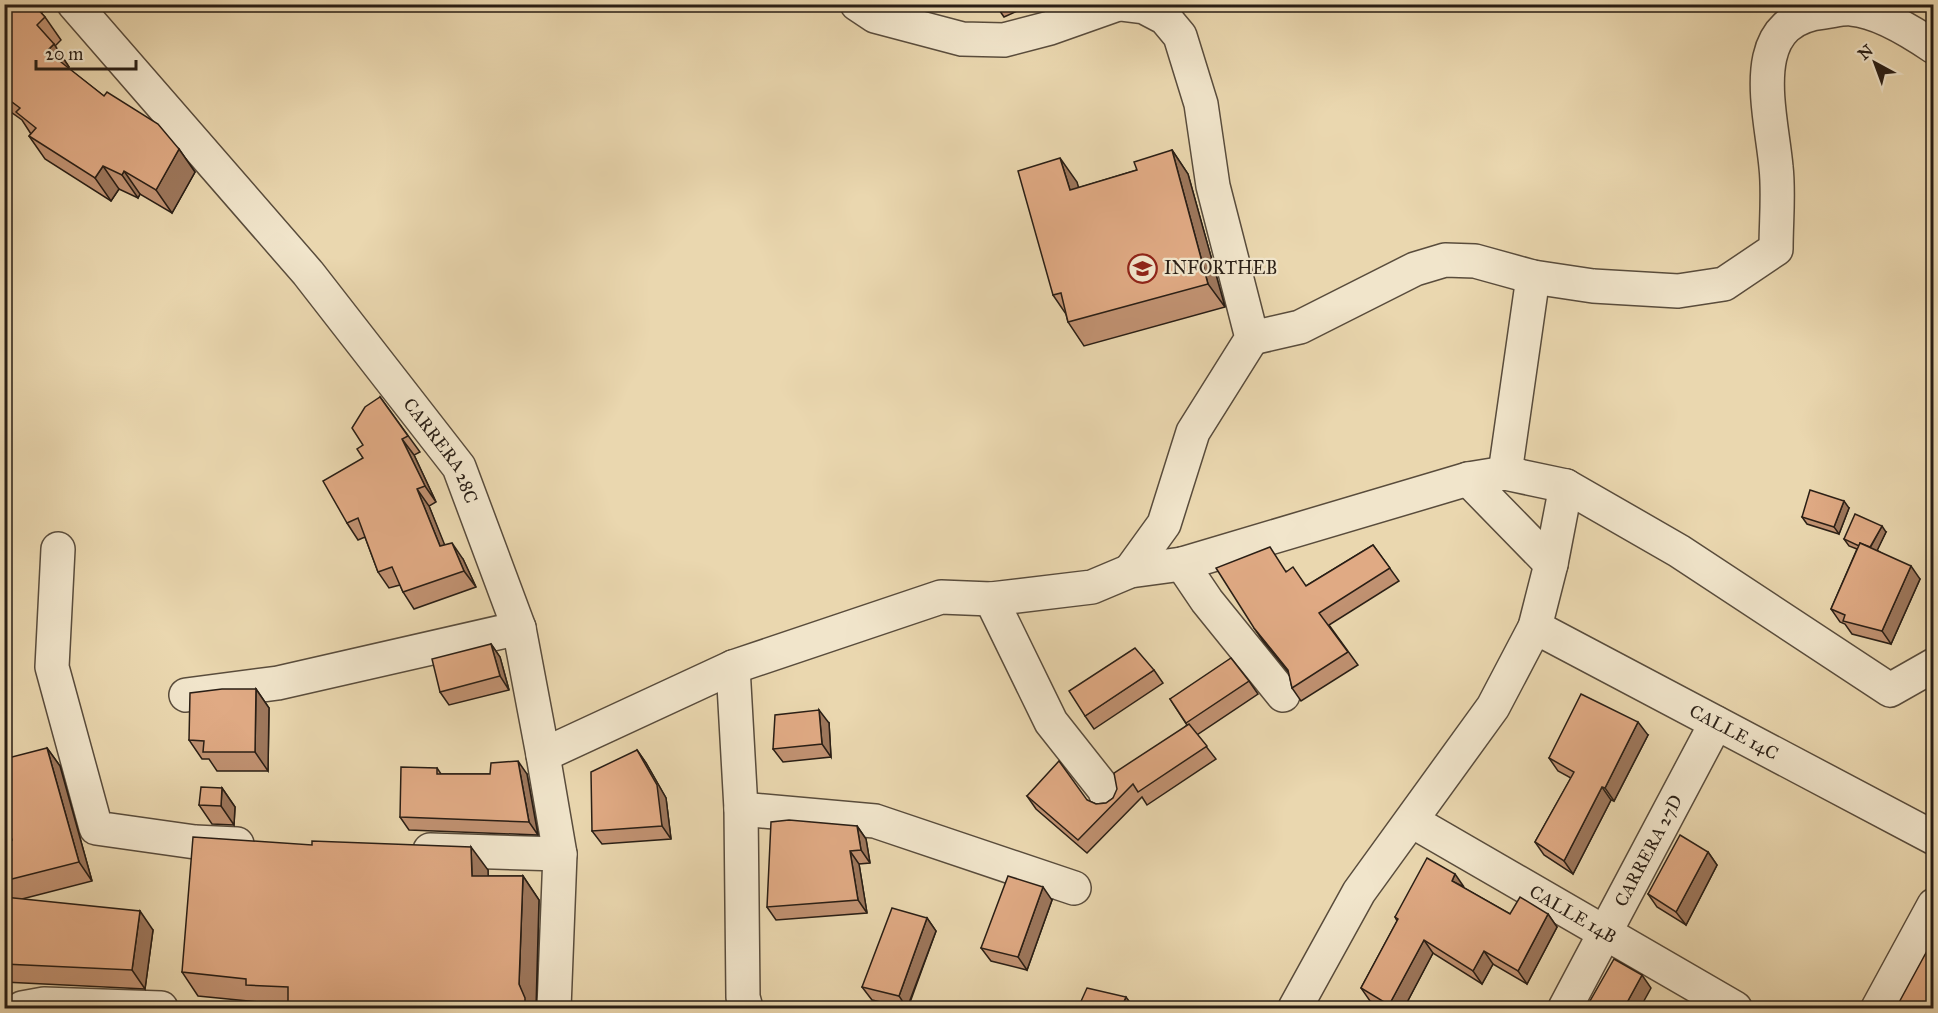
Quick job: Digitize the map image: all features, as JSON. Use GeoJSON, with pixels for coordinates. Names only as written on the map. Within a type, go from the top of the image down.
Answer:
{"type":"FeatureCollection","features":[{"type":"Feature","properties":{"kind":"street","name":"CARRERA 28C"},"geometry":{"type":"LineString","coordinates":[[74,4],[308,273],[459,467],[519,628],[543,755],[560,854],[554,1008]]}},
{"type":"Feature","properties":{"kind":"street"},"geometry":{"type":"LineString","coordinates":[[857,4],[876,16],[962,39],[1004,40],[1050,28],[1119,4],[1144,7],[1165,18],[1180,36],[1201,104],[1213,186],[1252,338]]}},
{"type":"Feature","properties":{"kind":"street"},"geometry":{"type":"LineString","coordinates":[[1130,570],[1164,524],[1193,432],[1252,338],[1300,327],[1415,268],[1445,260],[1475,261],[1533,277],[1593,286],[1678,291],[1724,284],[1776,249],[1777,169],[1767,90],[1773,42],[1787,23],[1814,13],[1852,9],[1902,26],[1934,47]]}},
{"type":"Feature","properties":{"kind":"street"},"geometry":{"type":"LineString","coordinates":[[1505,473],[1533,277]]}},
{"type":"Feature","properties":{"kind":"street"},"geometry":{"type":"LineString","coordinates":[[543,755],[733,667],[941,597],[992,599],[1092,587],[1130,570],[1182,564],[1468,479],[1505,473],[1566,486],[1679,551],[1890,690],[1934,665]]}},
{"type":"Feature","properties":{"kind":"street"},"geometry":{"type":"LineString","coordinates":[[1468,479],[1551,564]]}},
{"type":"Feature","properties":{"kind":"street"},"geometry":{"type":"LineString","coordinates":[[1295,1008],[1359,892],[1493,707],[1535,627],[1551,564],[1566,486]]}},
{"type":"Feature","properties":{"kind":"street"},"geometry":{"type":"LineString","coordinates":[[58,549],[52,667],[96,828],[195,842],[266,845]]}},
{"type":"Feature","properties":{"kind":"street"},"geometry":{"type":"LineString","coordinates":[[1182,564],[1207,601],[1283,695]]}},
{"type":"Feature","properties":{"kind":"street"},"geometry":{"type":"LineString","coordinates":[[992,599],[1051,722],[1104,789],[1108,799]]}},
{"type":"Feature","properties":{"kind":"street","name":"CALLE 14C"},"geometry":{"type":"LineString","coordinates":[[1535,627],[1934,838]]}},
{"type":"Feature","properties":{"kind":"street"},"geometry":{"type":"LineString","coordinates":[[186,695],[278,683],[519,628]]}},
{"type":"Feature","properties":{"kind":"street"},"geometry":{"type":"LineString","coordinates":[[733,667],[741,809],[743,997],[746,1008]]}},
{"type":"Feature","properties":{"kind":"street","name":"CARRERA 27D"},"geometry":{"type":"LineString","coordinates":[[1565,1008],[1716,723]]}},
{"type":"Feature","properties":{"kind":"street"},"geometry":{"type":"LineString","coordinates":[[741,809],[875,821],[1074,888]]}},
{"type":"Feature","properties":{"kind":"street","name":"CALLE 14B"},"geometry":{"type":"LineString","coordinates":[[1412,821],[1735,1008]]}},
{"type":"Feature","properties":{"kind":"street"},"geometry":{"type":"LineString","coordinates":[[395,849],[560,854]]}},
{"type":"Feature","properties":{"kind":"street"},"geometry":{"type":"LineString","coordinates":[[1878,1008],[1934,905]]}},
{"type":"Feature","properties":{"kind":"street"},"geometry":{"type":"LineString","coordinates":[[4,998],[14,1008]]}},
{"type":"Feature","properties":{"kind":"street"},"geometry":{"type":"LineString","coordinates":[[22,1008],[44,1004],[161,1008]]}},
{"type":"Feature","properties":{"kind":"building"},"geometry":{"type":"Polygon","coordinates":[[[4,4],[33,4],[45,17],[37,25],[54,44],[47,51],[104,96],[107,92],[158,124],[179,149],[156,190],[124,171],[122,175],[103,166],[95,178],[29,136],[36,128],[16,112],[20,108],[4,96],[4,4]]]}},
{"type":"Feature","properties":{"kind":"building"},"geometry":{"type":"Polygon","coordinates":[[[1934,40],[1934,67],[1927,41],[1934,40]]]}},
{"type":"Feature","properties":{"kind":"building"},"geometry":{"type":"Polygon","coordinates":[[[1172,150],[1208,284],[1068,322],[1061,293],[1053,295],[1018,171],[1060,158],[1070,190],[1137,170],[1134,162],[1172,150]]]}},
{"type":"Feature","properties":{"kind":"building"},"geometry":{"type":"Polygon","coordinates":[[[380,397],[408,436],[402,439],[425,486],[417,489],[440,546],[452,543],[464,571],[403,592],[392,567],[378,572],[358,518],[347,523],[323,481],[363,458],[357,449],[363,445],[352,428],[365,407],[380,397]]]}},
{"type":"Feature","properties":{"kind":"building"},"geometry":{"type":"Polygon","coordinates":[[[1810,490],[1844,501],[1834,527],[1802,517],[1810,490]]]}},
{"type":"Feature","properties":{"kind":"building"},"geometry":{"type":"Polygon","coordinates":[[[1855,514],[1882,526],[1870,547],[1860,543],[1859,546],[1844,539],[1855,514]]]}},
{"type":"Feature","properties":{"kind":"building"},"geometry":{"type":"Polygon","coordinates":[[[1860,543],[1911,566],[1882,631],[1843,621],[1845,615],[1831,609],[1860,543]]]}},
{"type":"Feature","properties":{"kind":"building"},"geometry":{"type":"Polygon","coordinates":[[[1373,545],[1390,568],[1319,613],[1348,652],[1292,688],[1288,670],[1254,628],[1216,568],[1270,547],[1286,572],[1293,567],[1306,586],[1373,545]]]}},
{"type":"Feature","properties":{"kind":"building"},"geometry":{"type":"Polygon","coordinates":[[[491,644],[500,676],[440,692],[432,659],[491,644]]]}},
{"type":"Feature","properties":{"kind":"building"},"geometry":{"type":"Polygon","coordinates":[[[1135,648],[1154,670],[1085,716],[1069,691],[1135,648]]]}},
{"type":"Feature","properties":{"kind":"building"},"geometry":{"type":"Polygon","coordinates":[[[1231,658],[1249,681],[1186,723],[1170,699],[1231,658]]]}},
{"type":"Feature","properties":{"kind":"building"},"geometry":{"type":"Polygon","coordinates":[[[222,689],[256,689],[255,752],[203,752],[204,741],[189,740],[190,693],[222,689]]]}},
{"type":"Feature","properties":{"kind":"building"},"geometry":{"type":"Polygon","coordinates":[[[1581,694],[1638,722],[1605,788],[1602,787],[1564,861],[1535,842],[1574,772],[1549,758],[1581,694]]]}},
{"type":"Feature","properties":{"kind":"building"},"geometry":{"type":"Polygon","coordinates":[[[819,710],[822,744],[773,749],[775,715],[819,710]]]}},
{"type":"Feature","properties":{"kind":"building"},"geometry":{"type":"Polygon","coordinates":[[[1189,724],[1207,746],[1138,792],[1133,784],[1078,840],[1027,796],[1059,761],[1087,800],[1096,804],[1106,803],[1113,798],[1117,789],[1114,773],[1189,724]]]}},
{"type":"Feature","properties":{"kind":"building"},"geometry":{"type":"Polygon","coordinates":[[[47,748],[79,862],[4,881],[4,850],[12,840],[4,812],[4,759],[47,748]]]}},
{"type":"Feature","properties":{"kind":"building"},"geometry":{"type":"Polygon","coordinates":[[[637,750],[657,785],[662,826],[592,831],[591,772],[637,750]]]}},
{"type":"Feature","properties":{"kind":"building"},"geometry":{"type":"Polygon","coordinates":[[[518,761],[529,822],[400,817],[401,767],[437,768],[437,774],[490,774],[491,763],[518,761]]]}},
{"type":"Feature","properties":{"kind":"building"},"geometry":{"type":"Polygon","coordinates":[[[201,787],[222,788],[221,806],[199,805],[201,787]]]}},
{"type":"Feature","properties":{"kind":"building"},"geometry":{"type":"Polygon","coordinates":[[[789,820],[857,826],[861,850],[850,851],[858,900],[767,907],[771,822],[789,820]]]}},
{"type":"Feature","properties":{"kind":"building"},"geometry":{"type":"Polygon","coordinates":[[[1680,835],[1708,852],[1676,912],[1648,894],[1680,835]]]}},
{"type":"Feature","properties":{"kind":"building"},"geometry":{"type":"Polygon","coordinates":[[[193,837],[312,845],[312,841],[471,847],[472,876],[523,876],[519,984],[525,1004],[505,1002],[505,1008],[288,1008],[288,987],[246,985],[246,979],[182,972],[193,837]]]}},
{"type":"Feature","properties":{"kind":"building"},"geometry":{"type":"Polygon","coordinates":[[[1427,858],[1455,874],[1452,881],[1510,914],[1520,897],[1548,914],[1518,971],[1484,951],[1473,971],[1424,940],[1389,1005],[1361,988],[1398,919],[1395,917],[1427,858]]]}},
{"type":"Feature","properties":{"kind":"building"},"geometry":{"type":"Polygon","coordinates":[[[1008,876],[1043,887],[1018,957],[981,948],[1008,876]]]}},
{"type":"Feature","properties":{"kind":"building"},"geometry":{"type":"Polygon","coordinates":[[[4,897],[140,911],[132,970],[4,964],[4,897]]]}},
{"type":"Feature","properties":{"kind":"building"},"geometry":{"type":"Polygon","coordinates":[[[892,908],[927,918],[899,996],[862,987],[892,908]]]}},
{"type":"Feature","properties":{"kind":"building"},"geometry":{"type":"Polygon","coordinates":[[[1934,938],[1934,1008],[1896,1008],[1934,938]]]}},
{"type":"Feature","properties":{"kind":"building"},"geometry":{"type":"Polygon","coordinates":[[[1614,959],[1642,975],[1624,1008],[1586,1008],[1614,959]]]}},
{"type":"Feature","properties":{"kind":"building"},"geometry":{"type":"Polygon","coordinates":[[[1087,988],[1126,997],[1121,1008],[1078,1008],[1087,988]]]}},
{"type":"Feature","properties":{"kind":"place","name":"INFORTHEB"},"geometry":{"type":"Point","coordinates":[1143,268]}}]}
